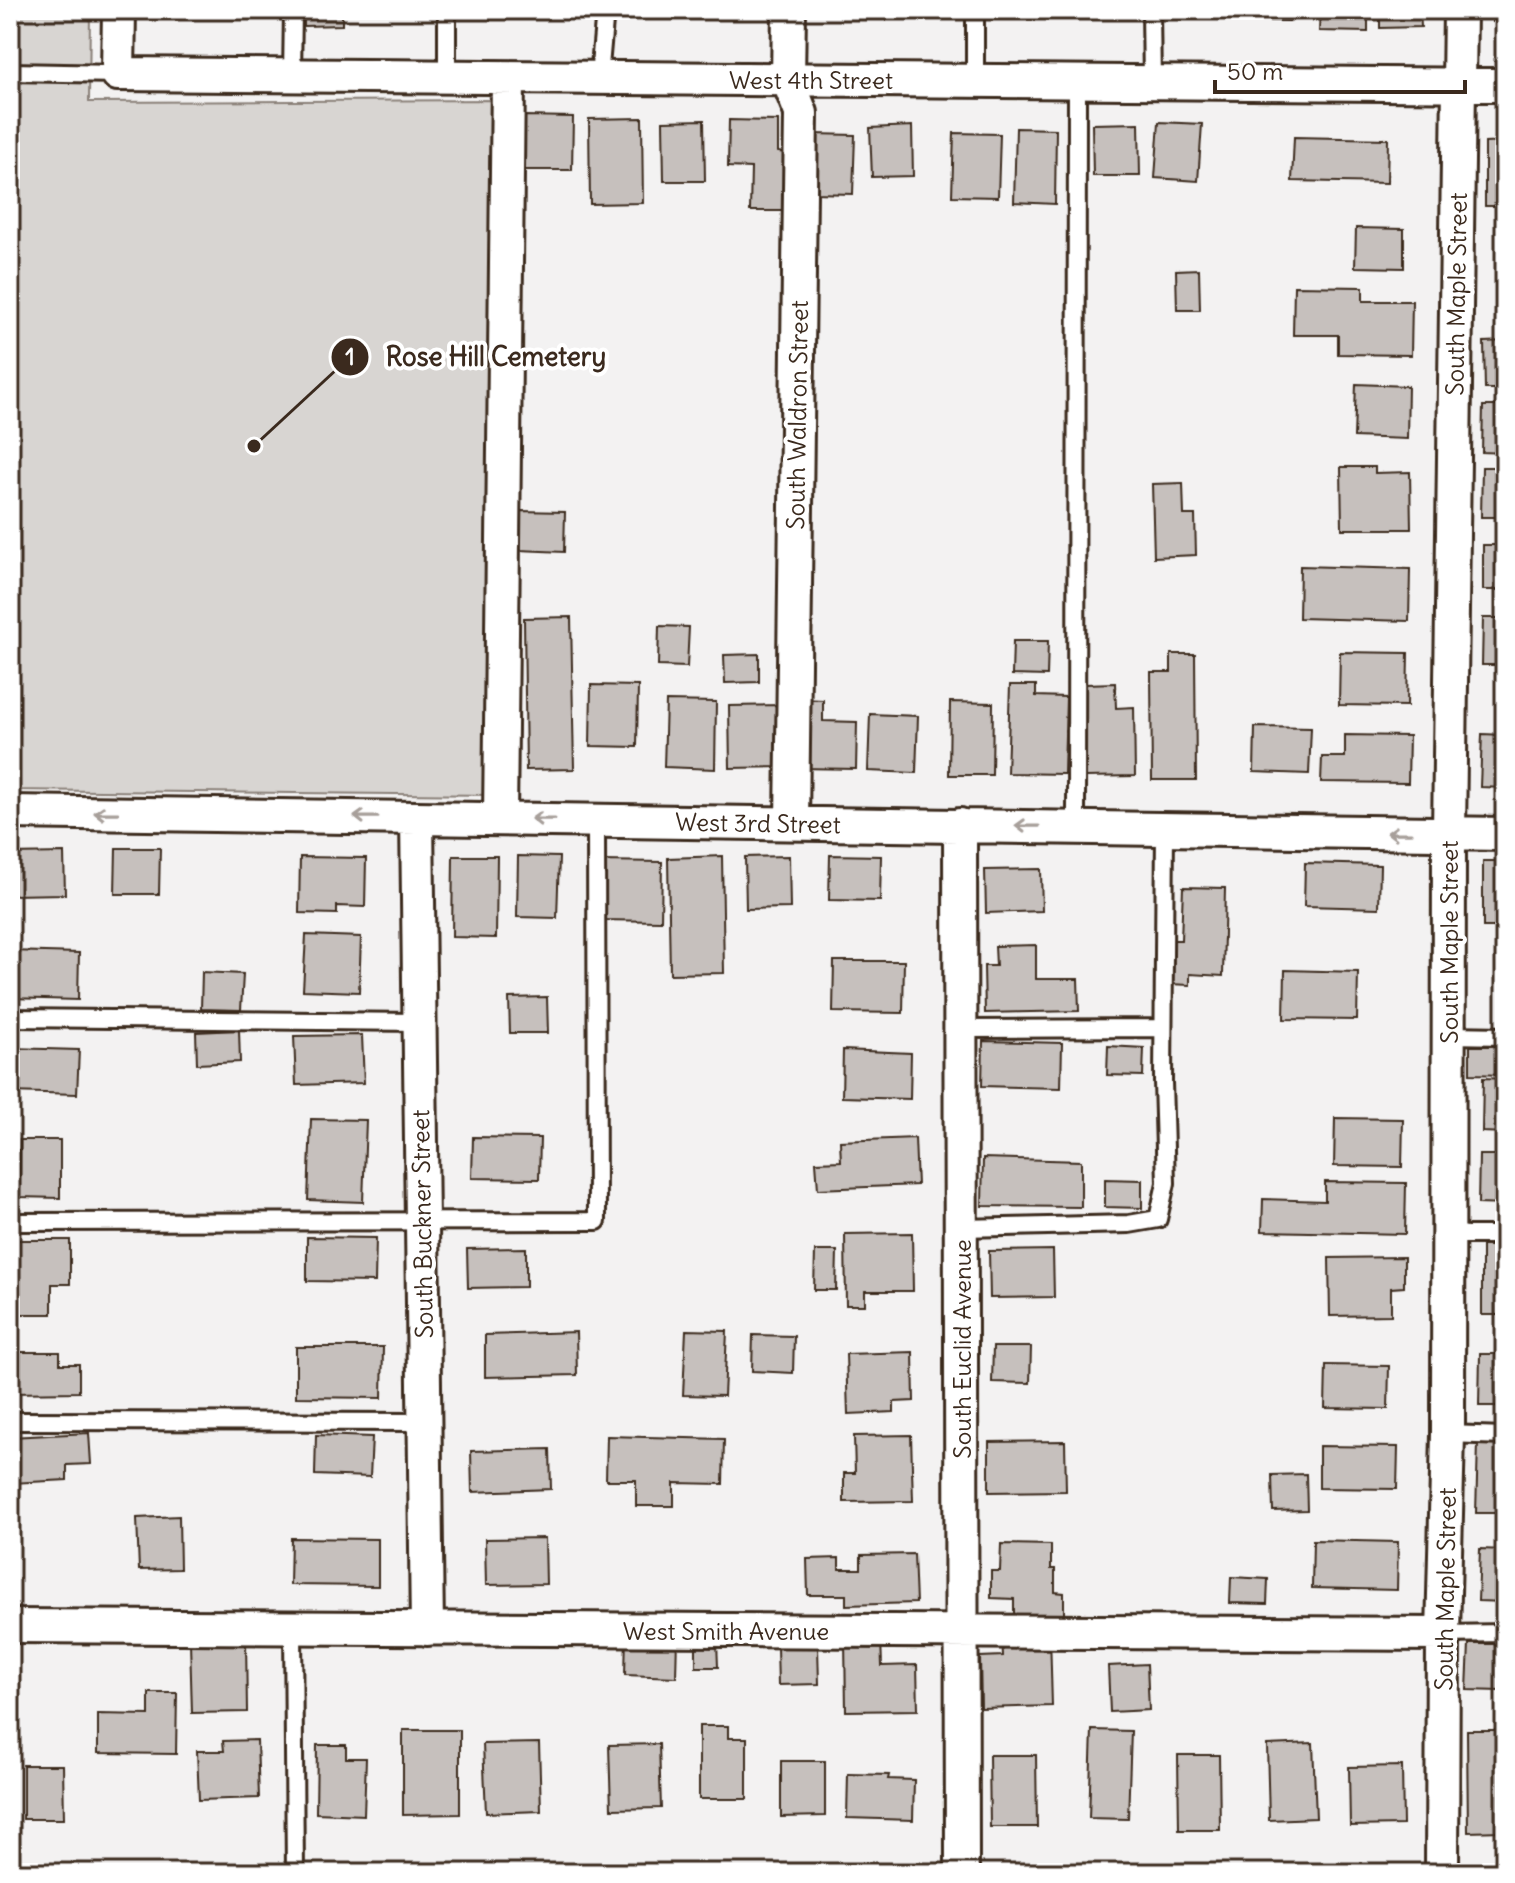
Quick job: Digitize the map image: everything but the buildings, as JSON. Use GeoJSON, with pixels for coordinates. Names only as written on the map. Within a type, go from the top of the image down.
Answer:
{"type":"FeatureCollection","features":[{"type":"Feature","properties":{"kind":"street"},"geometry":{"type":"LineString","coordinates":[[118,74],[119,10]]}},
{"type":"Feature","properties":{"kind":"street","name":"South Waldron Street"},"geometry":{"type":"LineString","coordinates":[[789,10],[788,80],[801,113],[792,823]]}},
{"type":"Feature","properties":{"kind":"street","name":"South Maple Street"},"geometry":{"type":"LineString","coordinates":[[1442,1873],[1448,1434],[1449,833],[1460,10]]}},
{"type":"Feature","properties":{"kind":"street","name":"West 4th Street"},"geometry":{"type":"LineString","coordinates":[[118,74],[1505,85]]}},
{"type":"Feature","properties":{"kind":"street"},"geometry":{"type":"LineString","coordinates":[[500,819],[508,78]]}},
{"type":"Feature","properties":{"kind":"street","name":"West 3rd Street"},"geometry":{"type":"LineString","coordinates":[[10,812],[1505,834]]}},
{"type":"Feature","properties":{"kind":"street","name":"South Buckner Street"},"geometry":{"type":"LineString","coordinates":[[417,818],[427,1629]]}},
{"type":"Feature","properties":{"kind":"street","name":"South Euclid Avenue"},"geometry":{"type":"LineString","coordinates":[[960,825],[962,1873]]}},
{"type":"Feature","properties":{"kind":"street","name":"West Smith Avenue"},"geometry":{"type":"LineString","coordinates":[[10,1626],[1443,1634]]}},
{"type":"Feature","properties":{"kind":"lane"},"geometry":{"type":"LineString","coordinates":[[292,76],[293,10]]}},
{"type":"Feature","properties":{"kind":"lane"},"geometry":{"type":"LineString","coordinates":[[447,10],[447,77]]}},
{"type":"Feature","properties":{"kind":"lane"},"geometry":{"type":"LineString","coordinates":[[599,78],[605,10]]}},
{"type":"Feature","properties":{"kind":"lane"},"geometry":{"type":"LineString","coordinates":[[975,10],[975,81]]}},
{"type":"Feature","properties":{"kind":"lane"},"geometry":{"type":"LineString","coordinates":[[1151,10],[1152,83]]}},
{"type":"Feature","properties":{"kind":"lane"},"geometry":{"type":"LineString","coordinates":[[10,72],[118,74]]}},
{"type":"Feature","properties":{"kind":"lane"},"geometry":{"type":"LineString","coordinates":[[1076,827],[1077,82]]}},
{"type":"Feature","properties":{"kind":"lane"},"geometry":{"type":"LineString","coordinates":[[10,1222],[597,1221],[596,820]]}},
{"type":"Feature","properties":{"kind":"lane"},"geometry":{"type":"LineString","coordinates":[[961,1228],[1129,1224],[1158,1219],[1166,1183],[1163,1028],[1165,829]]}},
{"type":"Feature","properties":{"kind":"lane"},"geometry":{"type":"LineString","coordinates":[[10,1018],[419,1022]]}},
{"type":"Feature","properties":{"kind":"lane"},"geometry":{"type":"LineString","coordinates":[[960,1029],[1163,1028]]}},
{"type":"Feature","properties":{"kind":"lane"},"geometry":{"type":"LineString","coordinates":[[1449,1035],[1505,1036]]}},
{"type":"Feature","properties":{"kind":"lane"},"geometry":{"type":"LineString","coordinates":[[1449,1232],[1505,1235]]}},
{"type":"Feature","properties":{"kind":"lane"},"geometry":{"type":"LineString","coordinates":[[10,1421],[425,1422]]}},
{"type":"Feature","properties":{"kind":"lane"},"geometry":{"type":"LineString","coordinates":[[1448,1434],[1505,1436]]}},
{"type":"Feature","properties":{"kind":"lane"},"geometry":{"type":"LineString","coordinates":[[293,1628],[295,1873]]}},
{"type":"Feature","properties":{"kind":"lane"},"geometry":{"type":"LineString","coordinates":[[1443,1634],[1505,1633]]}},
{"type":"Feature","properties":{"kind":"shaded area"},"geometry":{"type":"Polygon","coordinates":[[[10,10],[90,10],[89,102],[502,100],[495,795],[10,790],[10,10]]]}},
{"type":"Feature","properties":{"kind":"place","name":"Rose Hill Cemetery"},"geometry":{"type":"Point","coordinates":[254,446]}}]}
